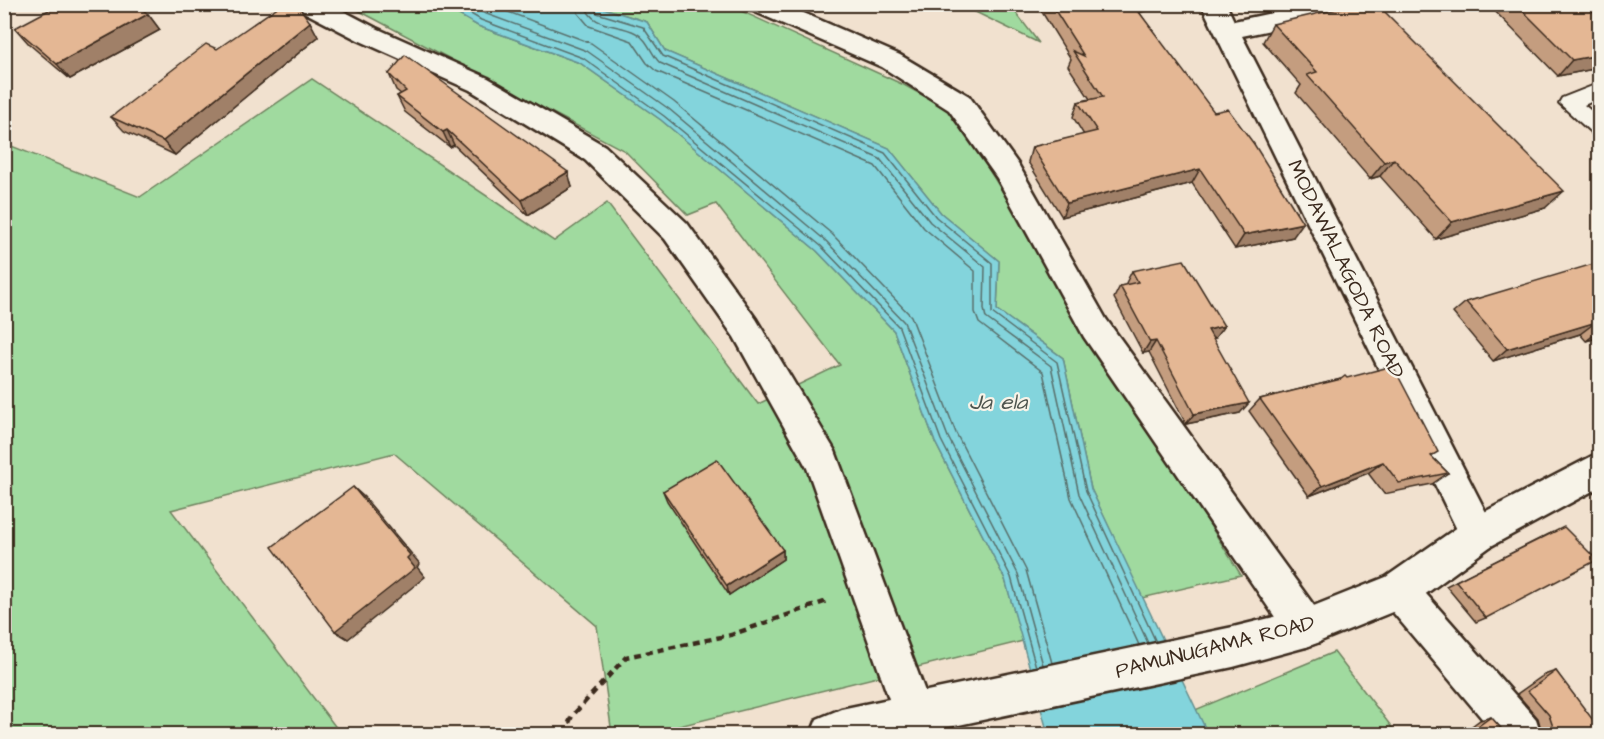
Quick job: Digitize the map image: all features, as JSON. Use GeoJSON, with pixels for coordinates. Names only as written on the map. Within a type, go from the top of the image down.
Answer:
{"type":"FeatureCollection","features":[{"type":"Feature","properties":{"kind":"street"},"geometry":{"type":"LineString","coordinates":[[309,4],[368,34],[479,84],[595,153],[676,231],[746,328],[823,462],[913,713]]}},
{"type":"Feature","properties":{"kind":"street"},"geometry":{"type":"LineString","coordinates":[[760,4],[891,62],[959,103],[1008,171],[1095,327],[1306,628]]}},
{"type":"Feature","properties":{"kind":"street"},"geometry":{"type":"LineString","coordinates":[[1220,18],[1357,4]]}},
{"type":"Feature","properties":{"kind":"street","name":"MODAWALAGODA ROAD"},"geometry":{"type":"LineString","coordinates":[[1220,18],[1478,534]]}},
{"type":"Feature","properties":{"kind":"street","name":"PAMUNUGAMA ROAD"},"geometry":{"type":"LineString","coordinates":[[832,735],[841,730],[913,713],[1233,647],[1306,628],[1399,591],[1478,534],[1599,468]]}},
{"type":"Feature","properties":{"kind":"street"},"geometry":{"type":"LineString","coordinates":[[1399,591],[1521,735]]}},
{"type":"Feature","properties":{"kind":"lane"},"geometry":{"type":"LineString","coordinates":[[1599,90],[1569,103],[1599,129]]}},
{"type":"Feature","properties":{"kind":"path"},"geometry":{"type":"LineString","coordinates":[[564,735],[572,716],[626,657],[731,635],[868,586]]}},
{"type":"Feature","properties":{"kind":"green space"},"geometry":{"type":"Polygon","coordinates":[[[348,5],[442,5],[478,26],[580,63],[661,120],[817,251],[894,331],[935,442],[1005,579],[1023,641],[647,734],[612,734],[597,626],[394,453],[171,510],[341,734],[5,734],[4,143],[140,197],[312,79],[554,241],[607,203],[758,404],[840,365],[716,204],[688,215],[625,151],[348,5]]]}},
{"type":"Feature","properties":{"kind":"green space"},"geometry":{"type":"Polygon","coordinates":[[[594,5],[728,5],[904,85],[953,112],[1241,575],[1142,598],[1091,489],[1063,358],[997,310],[999,261],[941,213],[889,148],[665,51],[647,22],[594,5]]]}},
{"type":"Feature","properties":{"kind":"green space"},"geometry":{"type":"Polygon","coordinates":[[[961,5],[1010,5],[1039,43],[961,5]]]}},
{"type":"Feature","properties":{"kind":"green space"},"geometry":{"type":"Polygon","coordinates":[[[1334,652],[1397,734],[1208,734],[1195,710],[1334,652]]]}},
{"type":"Feature","properties":{"kind":"water","name":"Ja ela"},"geometry":{"type":"Polygon","coordinates":[[[442,5],[594,5],[647,22],[665,51],[889,148],[941,213],[999,261],[997,310],[1063,358],[1091,489],[1208,734],[1048,734],[1005,579],[935,442],[894,331],[817,251],[661,120],[580,63],[478,26],[442,5]]]}},
{"type":"Feature","properties":{"kind":"building"},"geometry":{"type":"Polygon","coordinates":[[[60,4],[136,4],[148,14],[57,64],[15,28],[60,4]]]}},
{"type":"Feature","properties":{"kind":"building"},"geometry":{"type":"Polygon","coordinates":[[[282,4],[297,4],[310,22],[163,141],[111,117],[206,44],[217,49],[282,4]]]}},
{"type":"Feature","properties":{"kind":"building"},"geometry":{"type":"Polygon","coordinates":[[[1051,4],[1133,4],[1214,112],[1228,109],[1254,144],[1303,223],[1244,235],[1200,169],[1067,203],[1032,147],[1097,131],[1078,102],[1103,97],[1073,51],[1084,56],[1051,4]]]}},
{"type":"Feature","properties":{"kind":"building"},"geometry":{"type":"Polygon","coordinates":[[[1358,4],[1377,4],[1564,191],[1452,222],[1394,159],[1384,162],[1307,75],[1317,72],[1273,24],[1358,4]]]}},
{"type":"Feature","properties":{"kind":"building"},"geometry":{"type":"Polygon","coordinates":[[[1516,4],[1597,4],[1587,6],[1599,18],[1599,55],[1572,60],[1516,4]]]}},
{"type":"Feature","properties":{"kind":"building"},"geometry":{"type":"Polygon","coordinates":[[[405,55],[568,172],[522,200],[447,130],[443,132],[397,96],[406,91],[389,74],[405,55]]]}},
{"type":"Feature","properties":{"kind":"building"},"geometry":{"type":"Polygon","coordinates":[[[1184,260],[1224,326],[1208,330],[1249,403],[1194,414],[1156,341],[1150,342],[1120,286],[1138,282],[1132,271],[1184,260]]]}},
{"type":"Feature","properties":{"kind":"building"},"geometry":{"type":"Polygon","coordinates":[[[1593,264],[1599,268],[1599,326],[1596,322],[1507,349],[1466,302],[1593,264]]]}},
{"type":"Feature","properties":{"kind":"building"},"geometry":{"type":"Polygon","coordinates":[[[1393,366],[1438,452],[1431,456],[1448,473],[1399,483],[1383,462],[1322,486],[1260,399],[1341,379],[1345,376],[1347,378],[1393,366]]]}},
{"type":"Feature","properties":{"kind":"building"},"geometry":{"type":"Polygon","coordinates":[[[717,459],[783,550],[727,586],[663,491],[717,459]]]}},
{"type":"Feature","properties":{"kind":"building"},"geometry":{"type":"Polygon","coordinates":[[[353,487],[410,555],[407,558],[415,568],[335,631],[272,547],[353,487]]]}},
{"type":"Feature","properties":{"kind":"building"},"geometry":{"type":"Polygon","coordinates":[[[1564,527],[1597,560],[1486,618],[1456,581],[1564,527]]]}},
{"type":"Feature","properties":{"kind":"building"},"geometry":{"type":"Polygon","coordinates":[[[1556,671],[1599,728],[1599,735],[1466,735],[1491,717],[1506,734],[1555,733],[1549,715],[1528,691],[1556,671]]]}}]}
